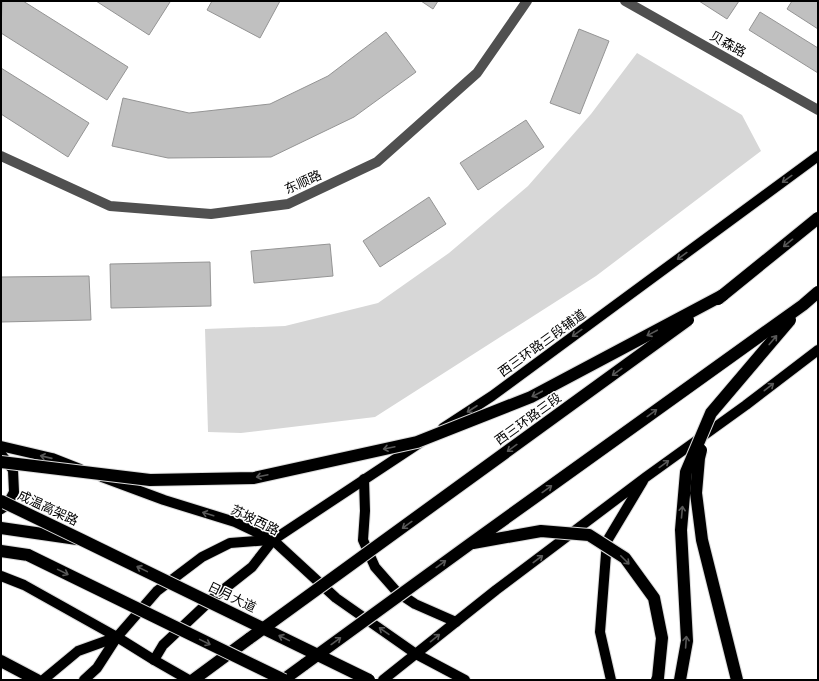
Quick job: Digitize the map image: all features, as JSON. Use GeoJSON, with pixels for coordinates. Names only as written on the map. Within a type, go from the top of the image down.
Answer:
{"type":"FeatureCollection","features":[{"type":"Feature","properties":{"kind":"highway","name":"西三环路三段"},"geometry":{"type":"LineString","coordinates":[[193,680],[723,295],[818,218]]}},
{"type":"Feature","properties":{"kind":"highway"},"geometry":{"type":"LineString","coordinates":[[680,680],[687,641],[680,530],[686,472],[711,413],[803,306],[818,292]]}},
{"type":"Feature","properties":{"kind":"highway"},"geometry":{"type":"LineString","coordinates":[[1,462],[150,480],[254,478],[417,442],[531,397],[723,295]]}},
{"type":"Feature","properties":{"kind":"highway"},"geometry":{"type":"LineString","coordinates":[[1,551],[28,555],[284,680],[470,544],[803,306]]}},
{"type":"Feature","properties":{"kind":"highway"},"geometry":{"type":"LineString","coordinates":[[709,418],[699,458],[696,493],[702,540],[737,680]]}},
{"type":"Feature","properties":{"kind":"highway","name":"成温高架路"},"geometry":{"type":"LineString","coordinates":[[1,501],[82,540]]}},
{"type":"Feature","properties":{"kind":"highway"},"geometry":{"type":"LineString","coordinates":[[1,528],[82,540]]}},
{"type":"Feature","properties":{"kind":"highway"},"geometry":{"type":"LineString","coordinates":[[470,544],[541,531],[589,535],[626,558],[654,598],[662,638],[657,680]]}},
{"type":"Feature","properties":{"kind":"highway","name":"日月大道"},"geometry":{"type":"LineString","coordinates":[[82,540],[369,680]]}},
{"type":"Feature","properties":{"kind":"highway"},"geometry":{"type":"LineString","coordinates":[[1,661],[36,680]]}},
{"type":"Feature","properties":{"kind":"main road","name":"西三环路三段辅道"},"geometry":{"type":"LineString","coordinates":[[154,660],[163,645],[214,597],[252,567],[272,540],[492,396],[818,156]]}},
{"type":"Feature","properties":{"kind":"main road"},"geometry":{"type":"LineString","coordinates":[[383,680],[456,622],[646,477],[746,405],[818,350]]}},
{"type":"Feature","properties":{"kind":"main road","name":"苏坡西路"},"geometry":{"type":"LineString","coordinates":[[1,446],[52,458],[164,500],[234,522],[272,540],[336,598],[416,654],[465,680]]}},
{"type":"Feature","properties":{"kind":"main road"},"geometry":{"type":"LineString","coordinates":[[1,454],[13,470],[14,492],[7,505],[1,509]]}},
{"type":"Feature","properties":{"kind":"main road"},"geometry":{"type":"LineString","coordinates":[[611,680],[600,632],[607,541],[646,477]]}},
{"type":"Feature","properties":{"kind":"main road"},"geometry":{"type":"LineString","coordinates":[[364,479],[363,540],[376,567],[396,592],[415,604],[456,622]]}},
{"type":"Feature","properties":{"kind":"main road","name":"西三环路三段辅道"},"geometry":{"type":"LineString","coordinates":[[84,680],[97,668],[117,637],[157,591],[202,557],[230,543],[272,540]]}},
{"type":"Feature","properties":{"kind":"main road"},"geometry":{"type":"LineString","coordinates":[[1,576],[24,585],[117,637],[189,680]]}},
{"type":"Feature","properties":{"kind":"main road"},"geometry":{"type":"LineString","coordinates":[[43,680],[78,651],[117,637]]}},
{"type":"Feature","properties":{"kind":"street","name":"东顺路"},"geometry":{"type":"LineString","coordinates":[[1,156],[110,206],[211,214],[288,204],[377,162],[477,73],[527,1]]}},
{"type":"Feature","properties":{"kind":"street","name":"贝森路"},"geometry":{"type":"LineString","coordinates":[[625,1],[818,110]]}},
{"type":"Feature","properties":{"kind":"shaded area"},"geometry":{"type":"Polygon","coordinates":[[[637,53],[742,115],[761,151],[596,276],[375,417],[241,433],[208,432],[205,329],[285,326],[378,303],[449,253],[528,186],[591,114],[637,53]]]}},
{"type":"Feature","properties":{"kind":"building"},"geometry":{"type":"Polygon","coordinates":[[[2,1],[23,1],[128,67],[107,100],[1,33],[2,1]]]}},
{"type":"Feature","properties":{"kind":"building"},"geometry":{"type":"Polygon","coordinates":[[[96,1],[169,1],[170,2],[149,35],[96,1]]]}},
{"type":"Feature","properties":{"kind":"building"},"geometry":{"type":"Polygon","coordinates":[[[212,1],[280,1],[260,38],[207,10],[212,1]]]}},
{"type":"Feature","properties":{"kind":"building"},"geometry":{"type":"Polygon","coordinates":[[[421,1],[438,1],[433,9],[421,1]]]}},
{"type":"Feature","properties":{"kind":"building"},"geometry":{"type":"Polygon","coordinates":[[[699,1],[739,1],[727,19],[699,1]]]}},
{"type":"Feature","properties":{"kind":"building"},"geometry":{"type":"Polygon","coordinates":[[[792,1],[818,1],[818,29],[787,9],[792,1]]]}},
{"type":"Feature","properties":{"kind":"building"},"geometry":{"type":"Polygon","coordinates":[[[760,12],[818,48],[818,73],[749,30],[760,12]]]}},
{"type":"Feature","properties":{"kind":"building"},"geometry":{"type":"Polygon","coordinates":[[[579,29],[609,41],[580,114],[550,103],[579,29]]]}},
{"type":"Feature","properties":{"kind":"building"},"geometry":{"type":"Polygon","coordinates":[[[386,32],[416,72],[354,117],[271,157],[168,158],[112,146],[123,98],[189,113],[270,104],[328,76],[386,32]]]}},
{"type":"Feature","properties":{"kind":"building"},"geometry":{"type":"Polygon","coordinates":[[[1,68],[89,123],[68,157],[1,114],[1,68]]]}},
{"type":"Feature","properties":{"kind":"building"},"geometry":{"type":"Polygon","coordinates":[[[526,120],[544,147],[478,190],[460,163],[526,120]]]}},
{"type":"Feature","properties":{"kind":"building"},"geometry":{"type":"Polygon","coordinates":[[[429,197],[446,224],[380,267],[363,241],[429,197]]]}},
{"type":"Feature","properties":{"kind":"building"},"geometry":{"type":"Polygon","coordinates":[[[330,244],[333,276],[254,283],[251,251],[330,244]]]}},
{"type":"Feature","properties":{"kind":"building"},"geometry":{"type":"Polygon","coordinates":[[[210,262],[211,306],[111,308],[110,264],[210,262]]]}},
{"type":"Feature","properties":{"kind":"building"},"geometry":{"type":"Polygon","coordinates":[[[89,276],[91,320],[1,322],[1,277],[89,276]]]}}]}
